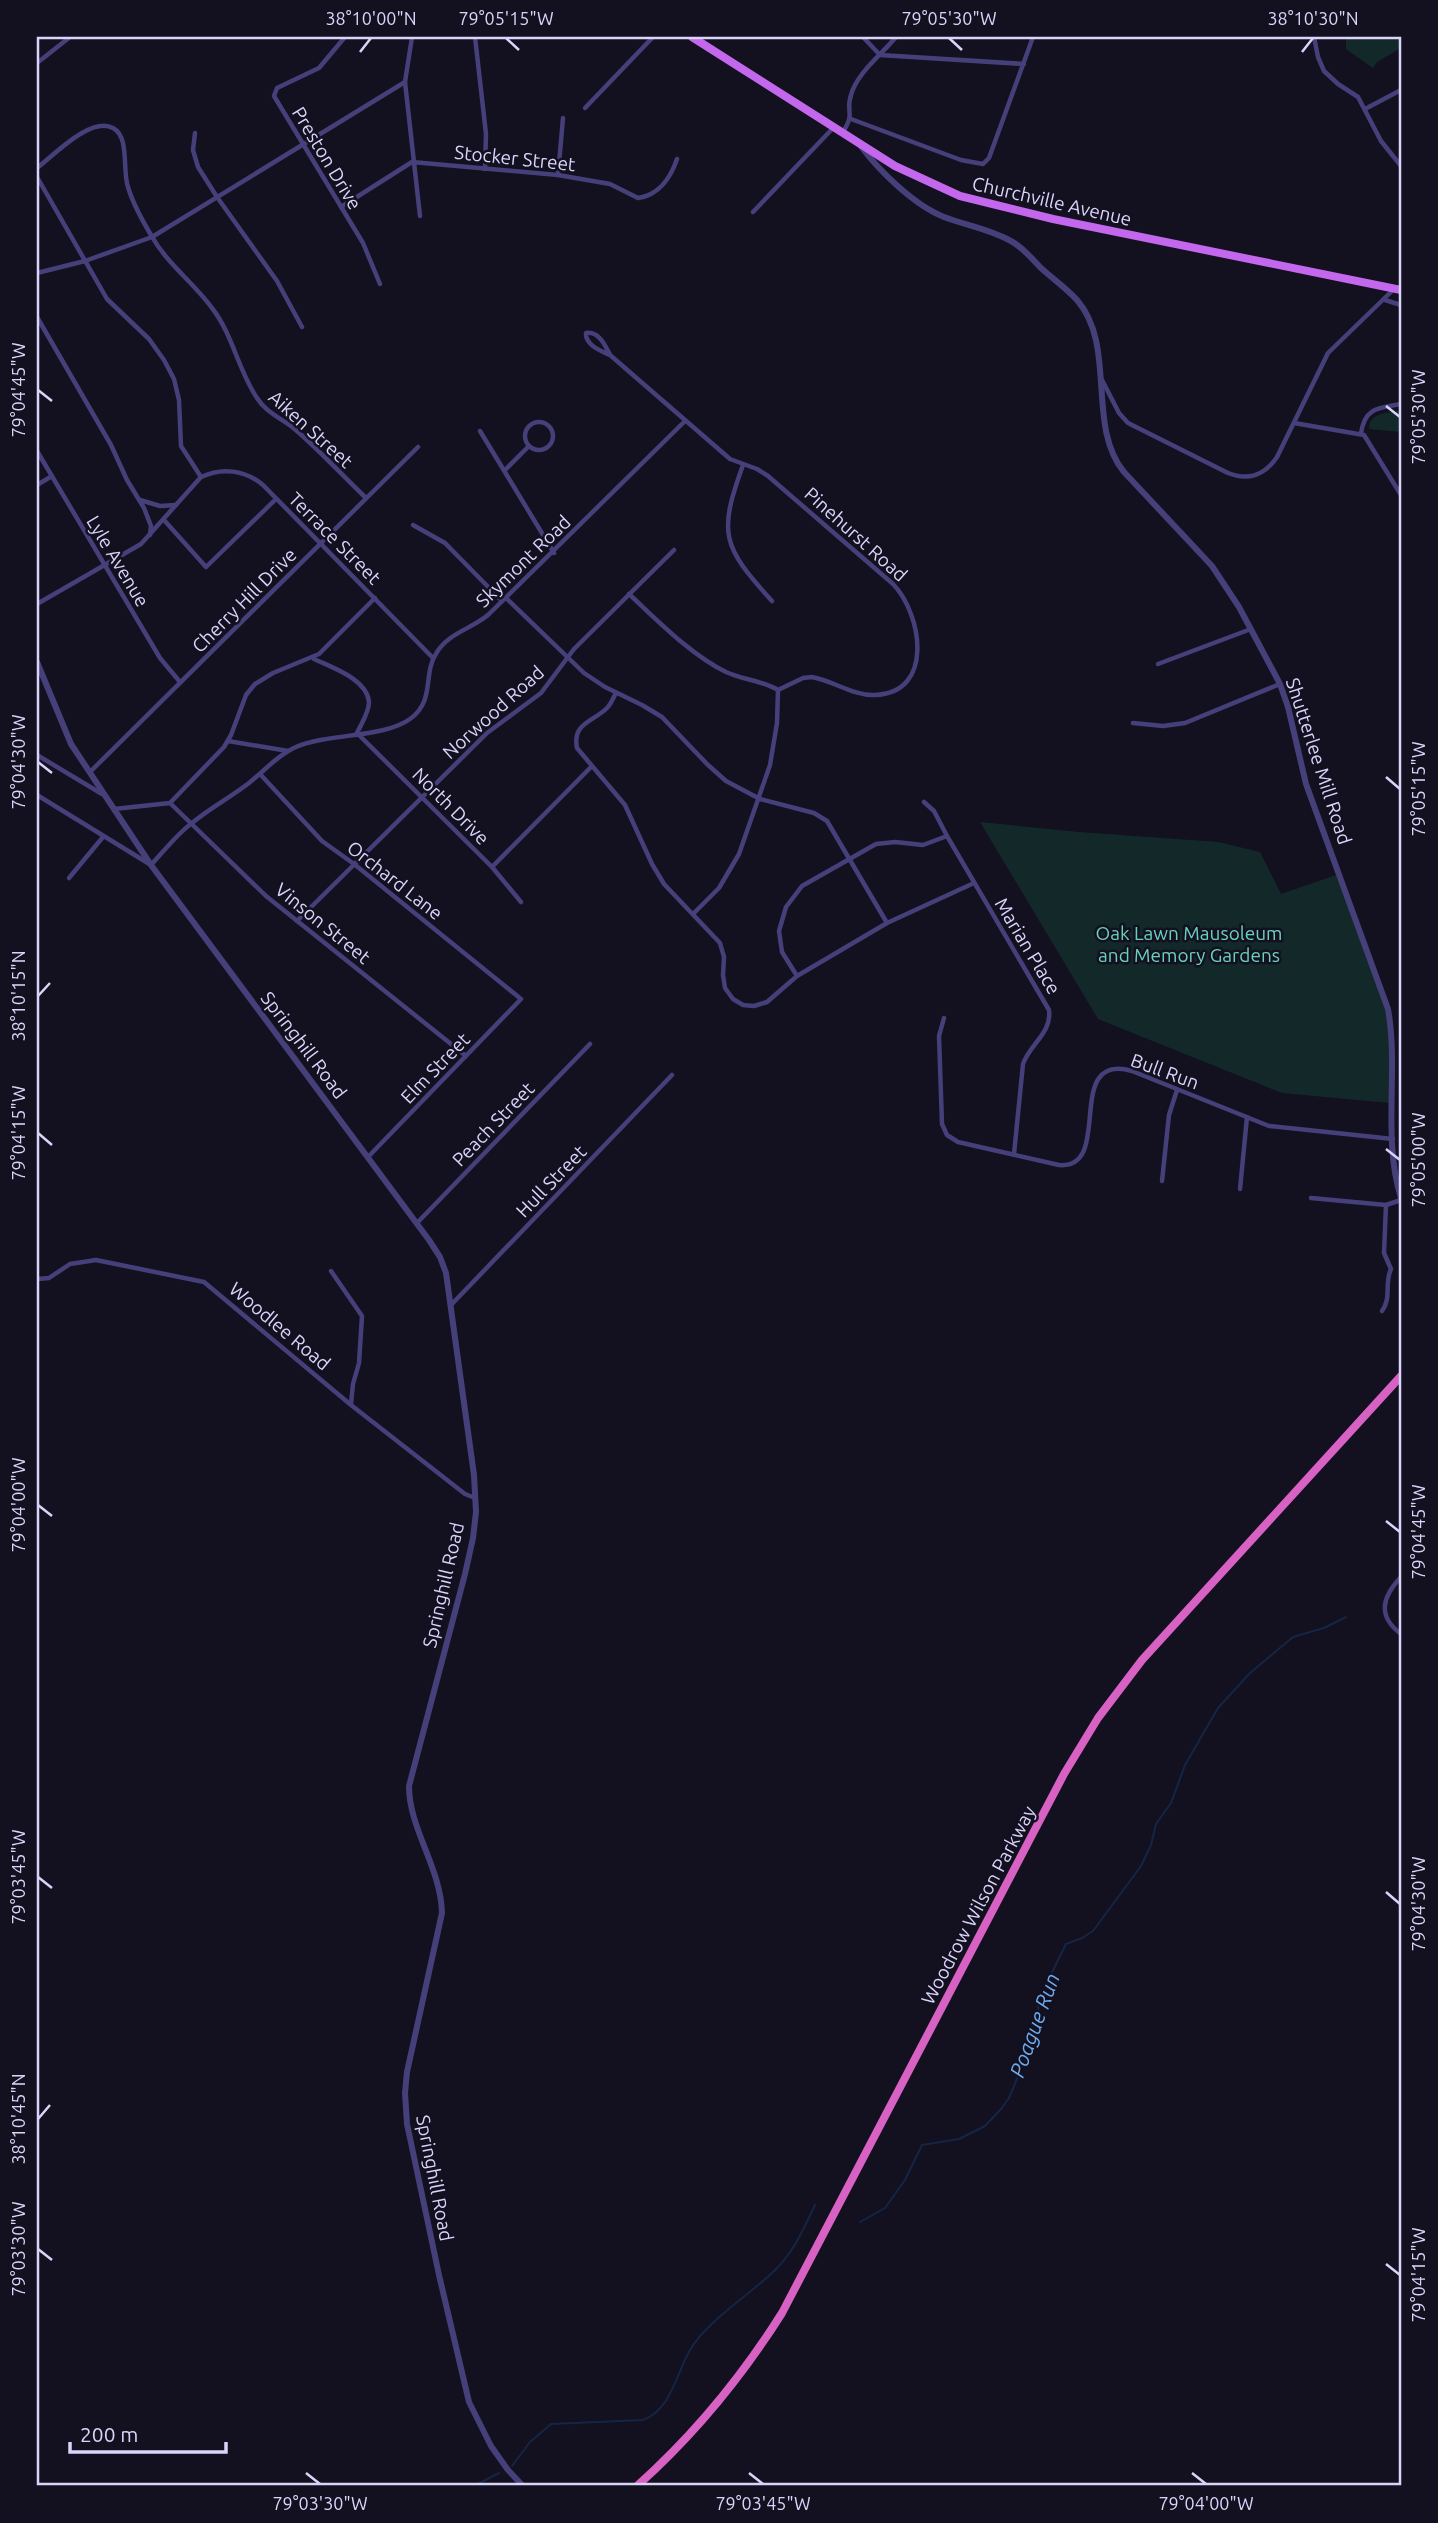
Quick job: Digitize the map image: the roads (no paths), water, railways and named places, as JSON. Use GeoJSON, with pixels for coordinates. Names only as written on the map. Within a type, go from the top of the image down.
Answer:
{"type":"FeatureCollection","features":[{"type":"Feature","properties":{"kind":"highway","name":"Woodrow Wilson Parkway"},"geometry":{"type":"LineString","coordinates":[[637,2486],[687,2439],[717,2405],[782,2314],[1059,1783],[1098,1718],[1151,1650],[1401,1376]]}},
{"type":"Feature","properties":{"kind":"main road","name":"Churchville Avenue"},"geometry":{"type":"LineString","coordinates":[[692,37],[895,166],[960,196],[991,205],[1398,289]]}},
{"type":"Feature","properties":{"kind":"street"},"geometry":{"type":"LineString","coordinates":[[37,63],[70,37]]}},
{"type":"Feature","properties":{"kind":"street","name":"Preston Drive"},"geometry":{"type":"LineString","coordinates":[[345,37],[319,68],[277,88],[274,92],[275,100],[363,243],[380,284]]}},
{"type":"Feature","properties":{"kind":"street"},"geometry":{"type":"LineString","coordinates":[[412,37],[405,82],[420,215]]}},
{"type":"Feature","properties":{"kind":"street"},"geometry":{"type":"LineString","coordinates":[[475,37],[486,134],[485,169]]}},
{"type":"Feature","properties":{"kind":"street"},"geometry":{"type":"LineString","coordinates":[[585,108],[653,37]]}},
{"type":"Feature","properties":{"kind":"street"},"geometry":{"type":"LineString","coordinates":[[863,37],[880,55],[1024,64]]}},
{"type":"Feature","properties":{"kind":"street"},"geometry":{"type":"LineString","coordinates":[[842,132],[851,119],[849,103],[853,89],[896,37]]}},
{"type":"Feature","properties":{"kind":"street"},"geometry":{"type":"LineString","coordinates":[[851,119],[961,160],[983,164],[987,162],[1033,37]]}},
{"type":"Feature","properties":{"kind":"street"},"geometry":{"type":"LineString","coordinates":[[1314,37],[1324,71],[1358,97],[1381,141],[1401,166]]}},
{"type":"Feature","properties":{"kind":"street"},"geometry":{"type":"LineString","coordinates":[[37,274],[85,261],[152,237],[405,82]]}},
{"type":"Feature","properties":{"kind":"street"},"geometry":{"type":"LineString","coordinates":[[1365,110],[1401,90]]}},
{"type":"Feature","properties":{"kind":"street"},"geometry":{"type":"LineString","coordinates":[[558,175],[563,118]]}},
{"type":"Feature","properties":{"kind":"street","name":"Aiken Street"},"geometry":{"type":"LineString","coordinates":[[37,168],[87,129],[100,125],[115,129],[123,141],[128,189],[152,237],[167,261],[201,295],[219,318],[259,401],[272,415],[291,426],[312,444],[366,498]]}},
{"type":"Feature","properties":{"kind":"street"},"geometry":{"type":"LineString","coordinates":[[753,212],[834,126]]}},
{"type":"Feature","properties":{"kind":"street"},"geometry":{"type":"LineString","coordinates":[[195,134],[193,147],[196,160],[217,197],[277,281],[302,327]]}},
{"type":"Feature","properties":{"kind":"street","name":"Shutterlee Mill Road"},"geometry":{"type":"LineString","coordinates":[[856,141],[876,167],[940,215],[1013,242],[1081,306],[1089,321],[1102,380],[1108,439],[1118,464],[1206,558],[1223,581],[1280,684],[1306,784],[1388,1009],[1392,1035],[1395,1174],[1401,1199]]}},
{"type":"Feature","properties":{"kind":"street","name":"Stocker Street"},"geometry":{"type":"LineString","coordinates":[[412,162],[558,175],[610,184],[633,197],[641,197],[653,193],[671,175],[677,159]]}},
{"type":"Feature","properties":{"kind":"street"},"geometry":{"type":"LineString","coordinates":[[341,207],[412,162]]}},
{"type":"Feature","properties":{"kind":"street"},"geometry":{"type":"LineString","coordinates":[[889,177],[895,166]]}},
{"type":"Feature","properties":{"kind":"street"},"geometry":{"type":"LineString","coordinates":[[37,177],[111,303],[149,339],[169,368],[180,400],[181,446],[201,477],[150,536],[133,549],[37,604]]}},
{"type":"Feature","properties":{"kind":"street"},"geometry":{"type":"LineString","coordinates":[[1102,380],[1119,413],[1132,426],[1235,476],[1252,476],[1268,468],[1278,457],[1328,353],[1398,289]]}},
{"type":"Feature","properties":{"kind":"street"},"geometry":{"type":"LineString","coordinates":[[1385,300],[1401,304]]}},
{"type":"Feature","properties":{"kind":"street"},"geometry":{"type":"LineString","coordinates":[[37,317],[140,500],[150,520],[150,536]]}},
{"type":"Feature","properties":{"kind":"street","name":"Pinehurst Road"},"geometry":{"type":"LineString","coordinates":[[610,355],[602,341],[594,334],[586,333],[585,337],[596,349],[610,355],[730,459],[757,468],[768,475],[895,586],[910,611],[918,644],[918,659],[909,677],[895,690],[873,695],[861,694],[813,677],[803,678],[778,690]]}},
{"type":"Feature","properties":{"kind":"street"},"geometry":{"type":"LineString","coordinates":[[1361,433],[1363,419],[1369,413],[1401,404]]}},
{"type":"Feature","properties":{"kind":"street"},"geometry":{"type":"LineString","coordinates":[[540,421],[550,426],[554,437],[549,447],[539,450],[529,446],[525,437],[529,426],[540,421]]}},
{"type":"Feature","properties":{"kind":"street","name":"Skymont Road"},"geometry":{"type":"LineString","coordinates":[[433,658],[446,640],[484,618],[554,553],[685,421]]}},
{"type":"Feature","properties":{"kind":"street"},"geometry":{"type":"LineString","coordinates":[[1294,422],[1361,433],[1368,439],[1401,495]]}},
{"type":"Feature","properties":{"kind":"street"},"geometry":{"type":"LineString","coordinates":[[480,431],[554,553]]}},
{"type":"Feature","properties":{"kind":"street"},"geometry":{"type":"LineString","coordinates":[[505,471],[529,446]]}},
{"type":"Feature","properties":{"kind":"street","name":"Cherry Hill Drive"},"geometry":{"type":"LineString","coordinates":[[90,773],[418,447]]}},
{"type":"Feature","properties":{"kind":"street","name":"Lyle Avenue"},"geometry":{"type":"LineString","coordinates":[[37,451],[160,658],[180,682]]}},
{"type":"Feature","properties":{"kind":"street"},"geometry":{"type":"LineString","coordinates":[[743,465],[728,510],[728,534],[736,555],[772,601]]}},
{"type":"Feature","properties":{"kind":"street","name":"Terrace Street"},"geometry":{"type":"LineString","coordinates":[[201,477],[221,471],[242,473],[257,480],[433,658]]}},
{"type":"Feature","properties":{"kind":"street"},"geometry":{"type":"LineString","coordinates":[[37,485],[52,476]]}},
{"type":"Feature","properties":{"kind":"street"},"geometry":{"type":"LineString","coordinates":[[164,520],[206,568],[276,499]]}},
{"type":"Feature","properties":{"kind":"street"},"geometry":{"type":"LineString","coordinates":[[140,500],[160,506],[177,505]]}},
{"type":"Feature","properties":{"kind":"street"},"geometry":{"type":"LineString","coordinates":[[413,526],[444,543],[588,676],[655,713],[678,732],[718,774],[760,799],[814,813],[824,819],[832,827],[887,923]]}},
{"type":"Feature","properties":{"kind":"street","name":"Norwood Road"},"geometry":{"type":"LineString","coordinates":[[297,921],[500,722],[541,693],[568,658],[674,550]]}},
{"type":"Feature","properties":{"kind":"street"},"geometry":{"type":"LineString","coordinates":[[629,594],[716,666],[732,675],[767,684],[778,690],[774,746],[760,799],[728,875],[707,902],[693,914]]}},
{"type":"Feature","properties":{"kind":"street"},"geometry":{"type":"LineString","coordinates":[[113,809],[170,803],[228,741],[246,695],[255,684],[273,673],[313,659],[375,598]]}},
{"type":"Feature","properties":{"kind":"street"},"geometry":{"type":"LineString","coordinates":[[1158,664],[1251,629]]}},
{"type":"Feature","properties":{"kind":"street"},"geometry":{"type":"LineString","coordinates":[[37,795],[151,865],[191,824],[289,751],[313,742],[394,727],[416,714],[428,694],[433,658]]}},
{"type":"Feature","properties":{"kind":"street"},"geometry":{"type":"LineString","coordinates":[[313,659],[351,678],[367,695],[367,711],[357,733]]}},
{"type":"Feature","properties":{"kind":"street","name":"Springhill Road"},"geometry":{"type":"LineString","coordinates":[[37,662],[64,731],[113,809],[151,865],[417,1223],[442,1261],[447,1276],[475,1498],[471,1547],[409,1786],[411,1804],[439,1890],[442,1913],[407,2073],[406,2110],[415,2166],[469,2402],[494,2451],[522,2485]]}},
{"type":"Feature","properties":{"kind":"street"},"geometry":{"type":"LineString","coordinates":[[1133,723],[1163,726],[1185,723],[1280,684]]}},
{"type":"Feature","properties":{"kind":"street"},"geometry":{"type":"LineString","coordinates":[[616,693],[607,708],[583,724],[577,734],[578,750],[622,801],[655,869],[668,888],[720,943],[724,957],[725,987],[736,1002],[746,1006],[763,1004],[797,976],[887,923],[974,883]]}},
{"type":"Feature","properties":{"kind":"street","name":"North Drive"},"geometry":{"type":"LineString","coordinates":[[357,733],[492,867],[521,902]]}},
{"type":"Feature","properties":{"kind":"street"},"geometry":{"type":"LineString","coordinates":[[228,741],[289,751]]}},
{"type":"Feature","properties":{"kind":"street"},"geometry":{"type":"LineString","coordinates":[[37,755],[105,795]]}},
{"type":"Feature","properties":{"kind":"street"},"geometry":{"type":"LineString","coordinates":[[492,867],[592,767]]}},
{"type":"Feature","properties":{"kind":"street","name":"Orchard Lane"},"geometry":{"type":"LineString","coordinates":[[260,774],[318,837],[522,999]]}},
{"type":"Feature","properties":{"kind":"street","name":"Marian Place"},"geometry":{"type":"LineString","coordinates":[[924,802],[935,813],[1048,1007],[1047,1028],[1027,1053],[1023,1064],[1014,1154]]}},
{"type":"Feature","properties":{"kind":"street","name":"Vinson Street"},"geometry":{"type":"LineString","coordinates":[[170,803],[266,896],[466,1056]]}},
{"type":"Feature","properties":{"kind":"street"},"geometry":{"type":"LineString","coordinates":[[797,976],[780,945],[779,928],[785,910],[802,886],[849,858],[881,843],[920,845],[947,836]]}},
{"type":"Feature","properties":{"kind":"street"},"geometry":{"type":"LineString","coordinates":[[69,878],[103,837]]}},
{"type":"Feature","properties":{"kind":"street","name":"Elm Street"},"geometry":{"type":"LineString","coordinates":[[368,1157],[522,999]]}},
{"type":"Feature","properties":{"kind":"street","name":"Bull Run"},"geometry":{"type":"LineString","coordinates":[[944,1018],[939,1036],[942,1124],[944,1130],[958,1142],[1064,1165],[1078,1160],[1086,1147],[1094,1087],[1103,1075],[1111,1071],[1127,1070],[1279,1128],[1393,1139]]}},
{"type":"Feature","properties":{"kind":"street","name":"Peach Street"},"geometry":{"type":"LineString","coordinates":[[417,1223],[590,1044]]}},
{"type":"Feature","properties":{"kind":"street","name":"Hull Street"},"geometry":{"type":"LineString","coordinates":[[450,1306],[672,1076]]}},
{"type":"Feature","properties":{"kind":"street"},"geometry":{"type":"LineString","coordinates":[[1162,1181],[1169,1115],[1177,1090]]}},
{"type":"Feature","properties":{"kind":"street"},"geometry":{"type":"LineString","coordinates":[[1240,1189],[1247,1117]]}},
{"type":"Feature","properties":{"kind":"street"},"geometry":{"type":"LineString","coordinates":[[1311,1198],[1386,1205],[1401,1199]]}},
{"type":"Feature","properties":{"kind":"street"},"geometry":{"type":"LineString","coordinates":[[1382,1311],[1389,1299],[1387,1279],[1391,1269],[1384,1254],[1386,1205]]}},
{"type":"Feature","properties":{"kind":"street","name":"Woodlee Road"},"geometry":{"type":"LineString","coordinates":[[37,1279],[49,1278],[70,1264],[96,1260],[202,1280],[351,1405],[466,1494],[475,1498]]}},
{"type":"Feature","properties":{"kind":"street"},"geometry":{"type":"LineString","coordinates":[[331,1271],[362,1315],[359,1363],[351,1405]]}},
{"type":"Feature","properties":{"kind":"street"},"geometry":{"type":"LineString","coordinates":[[1401,1577],[1387,1597],[1384,1611],[1389,1623],[1401,1634]]}},
{"type":"Feature","properties":{"kind":"waterway","name":"Poague Run"},"geometry":{"type":"LineString","coordinates":[[860,2222],[885,2208],[905,2180],[922,2145],[959,2139],[985,2126],[1009,2098],[1039,2026],[1038,2001],[1066,1944],[1093,1931],[1141,1866],[1151,1845],[1156,1824],[1171,1803],[1185,1765],[1218,1708],[1250,1673],[1293,1637],[1324,1628],[1346,1617]]}},
{"type":"Feature","properties":{"kind":"waterway","name":"Poague Run"},"geometry":{"type":"LineString","coordinates":[[512,2466],[530,2442],[551,2424],[643,2420],[653,2415],[667,2399],[697,2340],[786,2258],[815,2205]]}},
{"type":"Feature","properties":{"kind":"waterway","name":"Poague Run"},"geometry":{"type":"LineString","coordinates":[[474,2486],[499,2473]]}},
{"type":"Feature","properties":{"kind":"park label","name":"Oak Lawn Mausoleum and Memory Gardens"},"geometry":{"type":"Point","coordinates":[1189,944]}}]}
